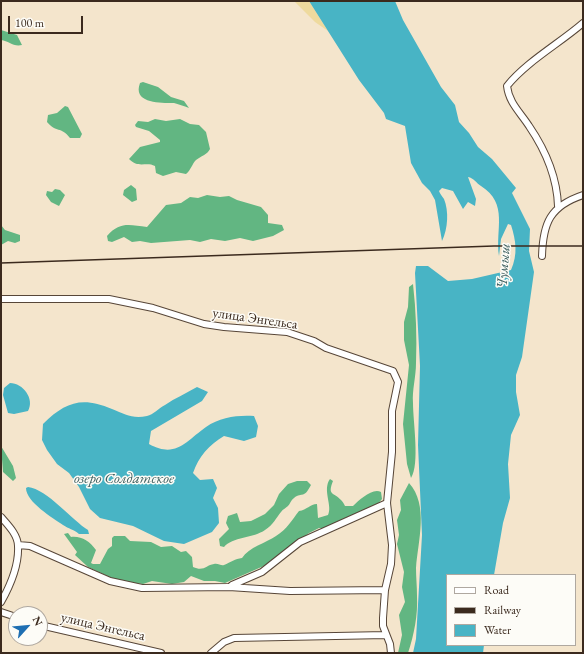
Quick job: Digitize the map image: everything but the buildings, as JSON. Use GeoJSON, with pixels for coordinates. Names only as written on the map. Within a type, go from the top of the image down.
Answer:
{"type":"FeatureCollection","features":[{"type":"Feature","properties":{"kind":"street"},"geometry":{"type":"LineString","coordinates":[[558,206],[557,187],[548,157],[528,124],[510,100],[507,86],[515,76],[583,23]]}},
{"type":"Feature","properties":{"kind":"street"},"geometry":{"type":"LineString","coordinates":[[542,256],[545,230],[552,214],[558,206],[570,199],[583,195]]}},
{"type":"Feature","properties":{"kind":"street","name":"улица Энгельса"},"geometry":{"type":"LineString","coordinates":[[1,299],[109,299],[153,308],[204,324],[287,332],[314,341],[326,348],[389,369],[396,375],[398,382],[392,410],[392,452],[387,503],[392,545],[389,578],[385,590],[383,622],[390,644],[391,653]]}},
{"type":"Feature","properties":{"kind":"street"},"geometry":{"type":"LineString","coordinates":[[229,587],[262,572],[306,539],[387,503]]}},
{"type":"Feature","properties":{"kind":"street"},"geometry":{"type":"LineString","coordinates":[[1,517],[12,530],[18,545],[12,578],[1,602]]}},
{"type":"Feature","properties":{"kind":"street"},"geometry":{"type":"LineString","coordinates":[[18,545],[30,546],[110,581],[127,585],[175,589],[229,587],[290,591],[385,590]]}},
{"type":"Feature","properties":{"kind":"street","name":"улица Энгельса"},"geometry":{"type":"LineString","coordinates":[[48,627],[161,653]]}},
{"type":"Feature","properties":{"kind":"street"},"geometry":{"type":"LineString","coordinates":[[211,653],[224,642],[234,638],[386,635]]}},
{"type":"Feature","properties":{"kind":"green space"},"geometry":{"type":"Polygon","coordinates":[[[1,30],[17,35],[22,45],[16,45],[1,40],[1,30]]]}},
{"type":"Feature","properties":{"kind":"green space"},"geometry":{"type":"Polygon","coordinates":[[[143,82],[158,87],[171,97],[184,101],[189,108],[174,103],[162,103],[144,99],[140,95],[139,90],[140,83],[143,82]]]}},
{"type":"Feature","properties":{"kind":"green space"},"geometry":{"type":"Polygon","coordinates":[[[65,106],[68,107],[82,134],[80,138],[70,138],[67,134],[53,127],[47,122],[48,115],[57,113],[65,106]]]}},
{"type":"Feature","properties":{"kind":"green space"},"geometry":{"type":"Polygon","coordinates":[[[155,119],[166,121],[180,119],[190,124],[199,125],[206,132],[210,149],[206,154],[193,163],[186,174],[176,172],[163,176],[156,173],[155,166],[149,164],[136,164],[129,159],[140,147],[160,142],[160,140],[149,131],[136,127],[135,125],[138,121],[148,122],[155,119]]]}},
{"type":"Feature","properties":{"kind":"green space"},"geometry":{"type":"Polygon","coordinates":[[[131,185],[136,189],[137,200],[132,202],[123,195],[124,190],[131,185]]]}},
{"type":"Feature","properties":{"kind":"green space"},"geometry":{"type":"Polygon","coordinates":[[[55,189],[60,190],[65,195],[59,206],[51,202],[46,195],[47,191],[52,192],[55,189]]]}},
{"type":"Feature","properties":{"kind":"green space"},"geometry":{"type":"Polygon","coordinates":[[[207,195],[220,197],[229,196],[261,207],[268,215],[268,223],[282,225],[284,230],[273,236],[253,241],[240,238],[225,241],[211,239],[200,242],[190,240],[151,243],[140,241],[132,242],[124,237],[112,242],[108,241],[107,236],[116,228],[126,225],[147,227],[166,205],[181,203],[190,197],[198,198],[207,195]]]}},
{"type":"Feature","properties":{"kind":"green space"},"geometry":{"type":"Polygon","coordinates":[[[1,225],[5,230],[20,235],[20,241],[15,243],[8,241],[1,245],[1,225]]]}},
{"type":"Feature","properties":{"kind":"green space"},"geometry":{"type":"Polygon","coordinates":[[[413,284],[416,314],[416,368],[413,411],[416,453],[414,472],[411,478],[407,464],[403,424],[409,365],[404,340],[404,322],[408,307],[409,287],[413,284]]]}},
{"type":"Feature","properties":{"kind":"green space"},"geometry":{"type":"Polygon","coordinates":[[[1,446],[13,466],[16,478],[13,481],[3,472],[1,446]]]}},
{"type":"Feature","properties":{"kind":"green space"},"geometry":{"type":"Polygon","coordinates":[[[330,479],[333,481],[331,486],[332,493],[343,502],[345,506],[353,506],[366,495],[374,491],[381,492],[382,499],[377,505],[326,528],[319,528],[309,533],[266,565],[225,583],[204,581],[191,576],[184,582],[172,584],[152,581],[143,584],[114,579],[88,567],[75,555],[77,552],[64,534],[68,533],[71,537],[82,538],[91,544],[96,550],[91,563],[93,564],[100,564],[108,549],[112,546],[112,538],[114,536],[125,536],[130,541],[151,542],[161,547],[172,546],[181,552],[186,551],[192,557],[193,567],[202,569],[215,564],[224,565],[242,558],[253,548],[272,539],[289,524],[299,511],[317,504],[318,518],[328,515],[329,507],[327,488],[330,479]]]}},
{"type":"Feature","properties":{"kind":"green space"},"geometry":{"type":"Polygon","coordinates":[[[297,481],[307,481],[311,485],[304,494],[293,499],[268,528],[255,535],[232,541],[224,547],[220,546],[219,539],[229,529],[226,523],[228,516],[237,513],[240,522],[251,521],[265,514],[274,505],[279,494],[288,484],[297,481]]]}},
{"type":"Feature","properties":{"kind":"green space"},"geometry":{"type":"Polygon","coordinates":[[[409,483],[415,492],[421,512],[416,568],[417,610],[414,632],[408,653],[398,653],[402,635],[399,615],[405,602],[402,587],[404,572],[397,544],[399,535],[397,520],[401,510],[400,500],[409,483]]]}},
{"type":"Feature","properties":{"kind":"sand"},"geometry":{"type":"Polygon","coordinates":[[[294,1],[309,1],[328,31],[315,22],[294,1]]]}},
{"type":"Feature","properties":{"kind":"water"},"geometry":{"type":"Polygon","coordinates":[[[309,1],[395,1],[403,20],[441,87],[455,105],[459,122],[469,133],[478,147],[492,159],[516,188],[512,193],[530,229],[529,251],[534,272],[522,357],[516,375],[516,392],[520,415],[511,435],[508,464],[510,498],[503,523],[494,574],[446,574],[446,646],[484,646],[483,653],[413,653],[416,639],[422,535],[418,445],[420,366],[415,273],[416,266],[428,266],[448,281],[472,279],[511,270],[515,258],[513,231],[511,225],[508,224],[501,239],[499,256],[499,218],[495,201],[490,193],[473,179],[468,177],[476,199],[475,206],[468,202],[463,209],[453,191],[442,188],[439,191],[446,204],[447,214],[447,226],[442,241],[435,200],[430,191],[422,183],[411,163],[405,126],[386,119],[384,113],[359,80],[309,1]]]}},
{"type":"Feature","properties":{"kind":"water"},"geometry":{"type":"Polygon","coordinates":[[[10,383],[19,386],[26,392],[30,402],[28,411],[14,414],[8,413],[3,395],[4,388],[10,383]]]}},
{"type":"Feature","properties":{"kind":"water","name":"озеро Солдатское"},"geometry":{"type":"Polygon","coordinates":[[[197,387],[208,392],[202,401],[151,431],[149,444],[166,450],[174,449],[211,424],[229,417],[254,416],[258,426],[256,437],[244,441],[224,436],[209,447],[201,456],[193,473],[200,480],[213,479],[217,488],[213,498],[218,508],[219,523],[212,532],[184,544],[164,541],[133,526],[100,518],[90,509],[79,487],[69,473],[57,464],[42,440],[43,424],[59,411],[74,403],[92,403],[129,416],[142,417],[152,414],[173,400],[197,387]]]}},
{"type":"Feature","properties":{"kind":"water"},"geometry":{"type":"Polygon","coordinates":[[[28,487],[43,493],[51,499],[88,530],[89,534],[79,534],[47,514],[30,499],[26,488],[28,487]]]}},
{"type":"Feature","properties":{"kind":"railway"},"geometry":{"type":"LineString","coordinates":[[1,263],[494,246],[583,246]]}},
{"type":"Feature","properties":{"kind":"water label","name":"Чумыш"},"geometry":{"type":"Point","coordinates":[504,266]}}]}
